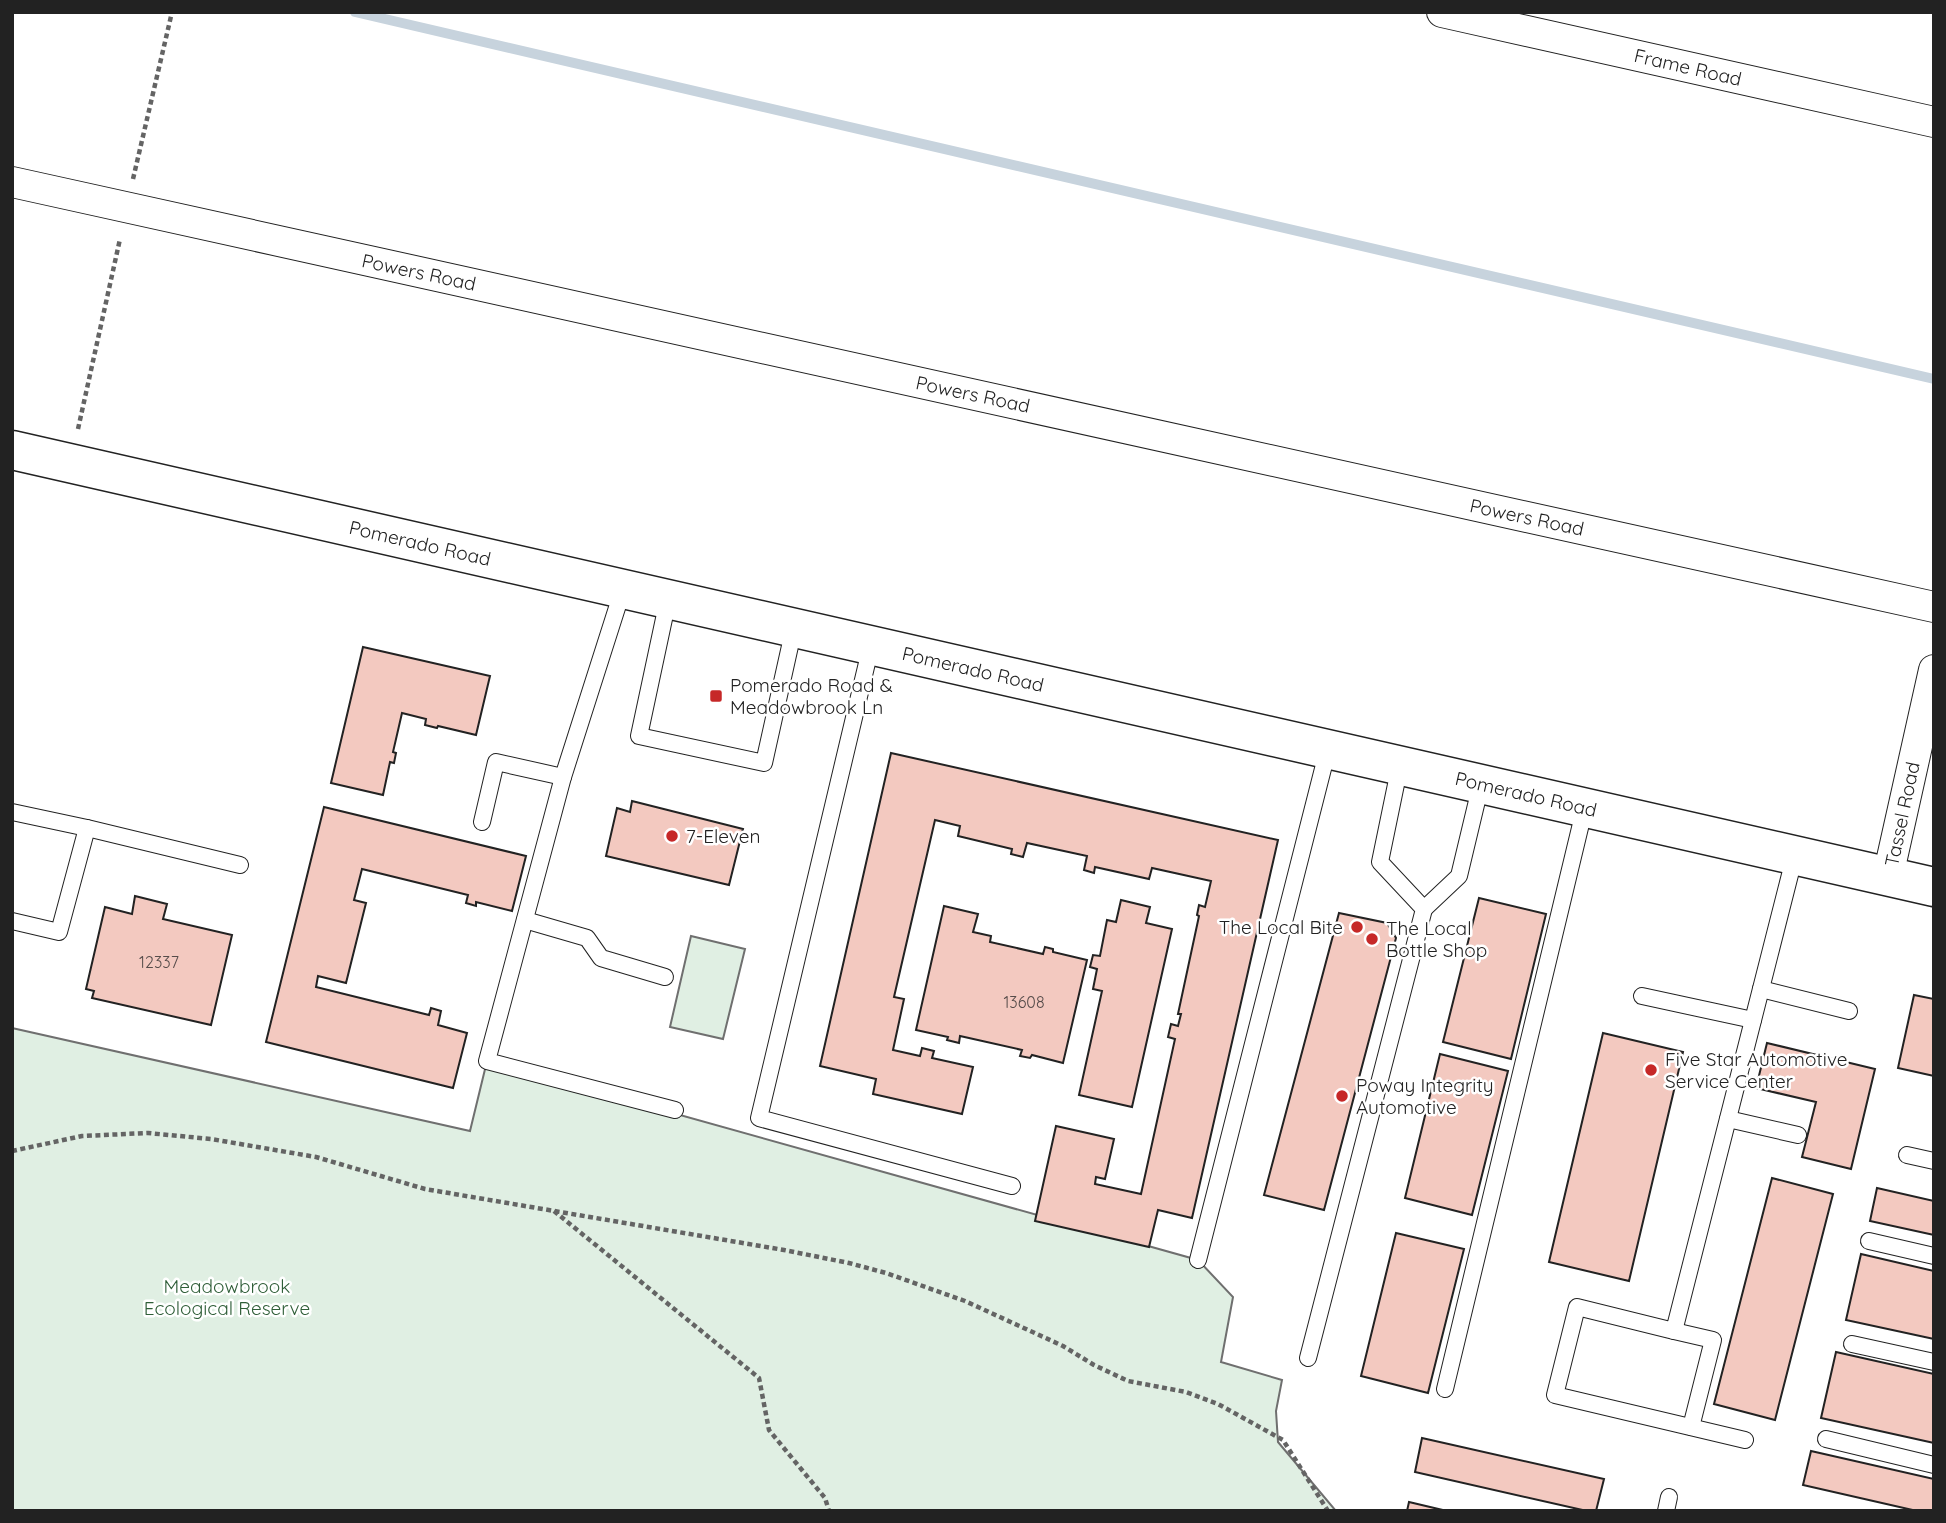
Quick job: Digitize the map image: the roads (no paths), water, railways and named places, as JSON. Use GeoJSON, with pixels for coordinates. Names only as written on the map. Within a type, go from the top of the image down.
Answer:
{"type":"FeatureCollection","features":[{"type":"Feature","properties":{"kind":"main road","name":"Pomerado Road"},"geometry":{"type":"LineString","coordinates":[[12,450],[1934,887]]}},
{"type":"Feature","properties":{"kind":"street","name":"Frame Road"},"geometry":{"type":"LineString","coordinates":[[1442,12],[1934,122]]}},
{"type":"Feature","properties":{"kind":"street","name":"Powers Road"},"geometry":{"type":"LineString","coordinates":[[12,182],[1934,607]]}},
{"type":"Feature","properties":{"kind":"street","name":"Tassel Road"},"geometry":{"type":"LineString","coordinates":[[1888,876],[1934,670]]}},
{"type":"Feature","properties":{"kind":"lane"},"geometry":{"type":"LineString","coordinates":[[623,589],[563,777],[487,1061],[675,1110]]}},
{"type":"Feature","properties":{"kind":"lane"},"geometry":{"type":"LineString","coordinates":[[668,600],[639,736],[764,763],[794,628]]}},
{"type":"Feature","properties":{"kind":"lane"},"geometry":{"type":"LineString","coordinates":[[871,646],[759,1118],[1013,1186]]}},
{"type":"Feature","properties":{"kind":"lane"},"geometry":{"type":"LineString","coordinates":[[1198,1260],[1328,749]]}},
{"type":"Feature","properties":{"kind":"lane"},"geometry":{"type":"LineString","coordinates":[[482,822],[496,762],[563,777]]}},
{"type":"Feature","properties":{"kind":"lane"},"geometry":{"type":"LineString","coordinates":[[1400,765],[1380,862],[1423,909]]}},
{"type":"Feature","properties":{"kind":"lane"},"geometry":{"type":"LineString","coordinates":[[1308,1358],[1423,909],[1459,876],[1481,783]]}},
{"type":"Feature","properties":{"kind":"lane"},"geometry":{"type":"LineString","coordinates":[[1445,1389],[1585,807]]}},
{"type":"Feature","properties":{"kind":"lane"},"geometry":{"type":"LineString","coordinates":[[12,812],[240,865]]}},
{"type":"Feature","properties":{"kind":"lane"},"geometry":{"type":"LineString","coordinates":[[12,921],[59,932],[87,828]]}},
{"type":"Feature","properties":{"kind":"lane"},"geometry":{"type":"LineString","coordinates":[[1674,1331],[1795,855]]}},
{"type":"Feature","properties":{"kind":"lane"},"geometry":{"type":"LineString","coordinates":[[525,920],[587,938],[601,958],[665,977]]}},
{"type":"Feature","properties":{"kind":"lane"},"geometry":{"type":"LineString","coordinates":[[1761,989],[1849,1011]]}},
{"type":"Feature","properties":{"kind":"lane"},"geometry":{"type":"LineString","coordinates":[[1642,996],[1753,1020]]}},
{"type":"Feature","properties":{"kind":"lane"},"geometry":{"type":"LineString","coordinates":[[1728,1119],[1798,1135]]}},
{"type":"Feature","properties":{"kind":"lane"},"geometry":{"type":"LineString","coordinates":[[1908,1155],[1934,1161]]}},
{"type":"Feature","properties":{"kind":"lane"},"geometry":{"type":"LineString","coordinates":[[1869,1241],[1934,1255]]}},
{"type":"Feature","properties":{"kind":"lane"},"geometry":{"type":"LineString","coordinates":[[1691,1427],[1713,1340],[1577,1307],[1555,1395],[1745,1440]]}},
{"type":"Feature","properties":{"kind":"lane"},"geometry":{"type":"LineString","coordinates":[[1852,1344],[1934,1362]]}},
{"type":"Feature","properties":{"kind":"lane"},"geometry":{"type":"LineString","coordinates":[[1826,1439],[1934,1465]]}},
{"type":"Feature","properties":{"kind":"waterway"},"geometry":{"type":"LineString","coordinates":[[355,12],[1934,379]]}},
{"type":"Feature","properties":{"kind":"place","name":"Pomerado Road & Meadowbrook Ln"},"geometry":{"type":"Point","coordinates":[716,696]}},
{"type":"Feature","properties":{"kind":"place","name":"7-Eleven"},"geometry":{"type":"Point","coordinates":[672,836]}},
{"type":"Feature","properties":{"kind":"place","name":"The Local Bite"},"geometry":{"type":"Point","coordinates":[1357,927]}},
{"type":"Feature","properties":{"kind":"place","name":"The Local Bottle Shop"},"geometry":{"type":"Point","coordinates":[1372,939]}},
{"type":"Feature","properties":{"kind":"place","name":"Five Star Automotive Service Center"},"geometry":{"type":"Point","coordinates":[1651,1070]}},
{"type":"Feature","properties":{"kind":"place","name":"Poway Integrity Automotive"},"geometry":{"type":"Point","coordinates":[1342,1096]}},
{"type":"Feature","properties":{"kind":"park label","name":"Meadowbrook Ecological Reserve"},"geometry":{"type":"Point","coordinates":[227,1297]}}]}
